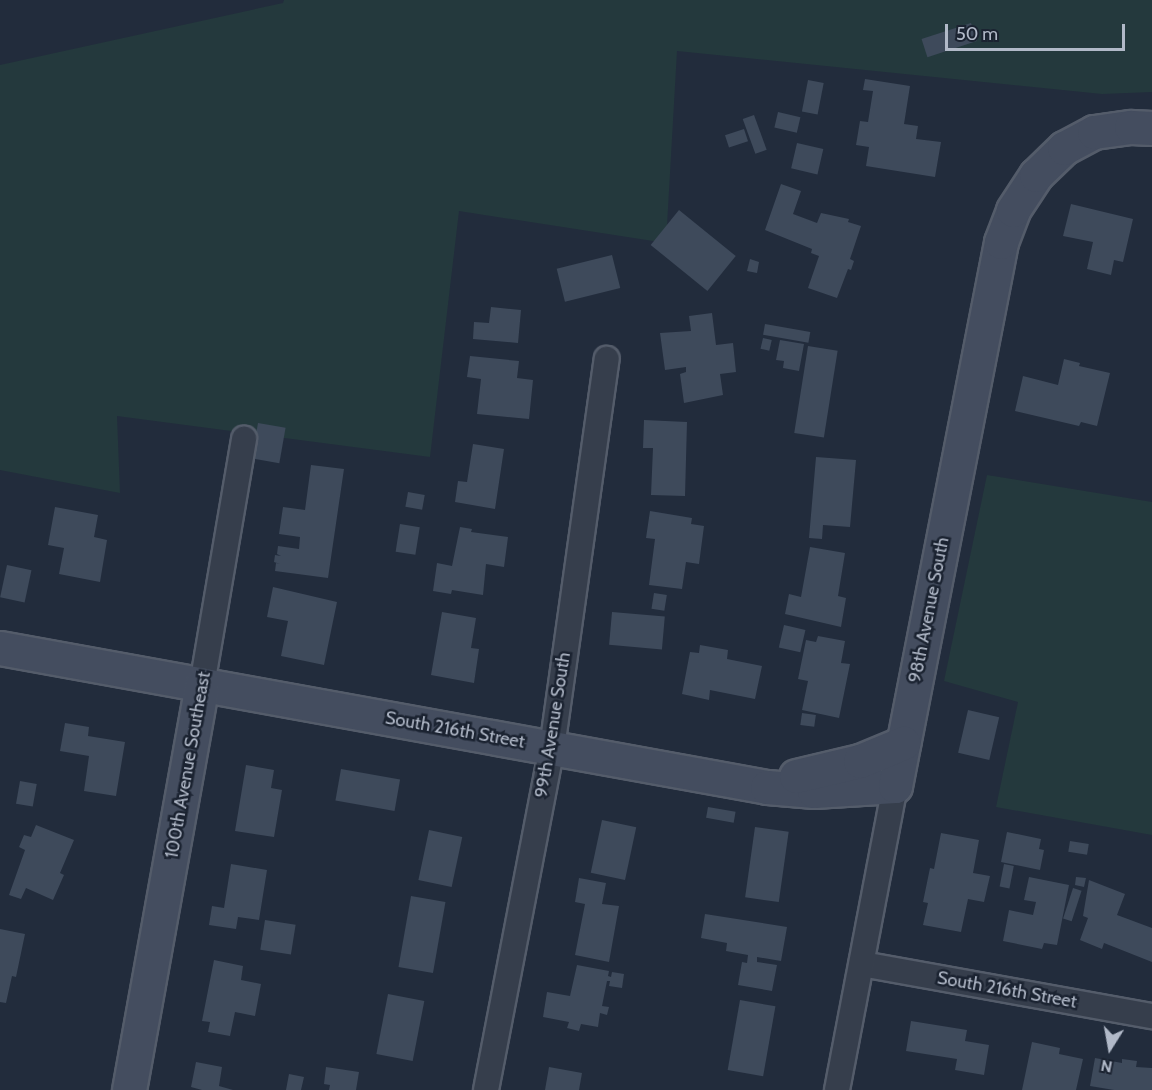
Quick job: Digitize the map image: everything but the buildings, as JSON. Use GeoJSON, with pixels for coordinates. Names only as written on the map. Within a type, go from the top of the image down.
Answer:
{"type":"FeatureCollection","features":[{"type":"Feature","properties":{"kind":"street","name":"98th Avenue South"},"geometry":{"type":"LineString","coordinates":[[837,1090],[1002,242],[1013,210],[1036,175],[1064,148],[1094,132],[1131,127],[1152,128]]}},
{"type":"Feature","properties":{"kind":"street","name":"99th Avenue South"},"geometry":{"type":"LineString","coordinates":[[486,1090],[552,748],[606,358]]}},
{"type":"Feature","properties":{"kind":"street","name":"100th Avenue Southeast"},"geometry":{"type":"LineString","coordinates":[[129,1090],[244,439]]}},
{"type":"Feature","properties":{"kind":"street","name":"South 216th Street"},"geometry":{"type":"LineString","coordinates":[[0,648],[767,787],[814,791],[895,786]]}},
{"type":"Feature","properties":{"kind":"street","name":"South 216th Street"},"geometry":{"type":"LineString","coordinates":[[708,775],[807,776],[860,761],[903,743]]}},
{"type":"Feature","properties":{"kind":"street","name":"South 216th Street"},"geometry":{"type":"LineString","coordinates":[[862,963],[1152,1016]]}},
{"type":"Feature","properties":{"kind":"green space"},"geometry":{"type":"Polygon","coordinates":[[[284,0],[1152,0],[1152,92],[1102,94],[677,51],[666,243],[459,211],[430,457],[117,416],[120,493],[0,470],[0,65],[283,3],[284,0]]]}},
{"type":"Feature","properties":{"kind":"green space"},"geometry":{"type":"Polygon","coordinates":[[[987,475],[1152,502],[1152,835],[996,807],[1018,702],[944,681],[987,475]]]}}]}
